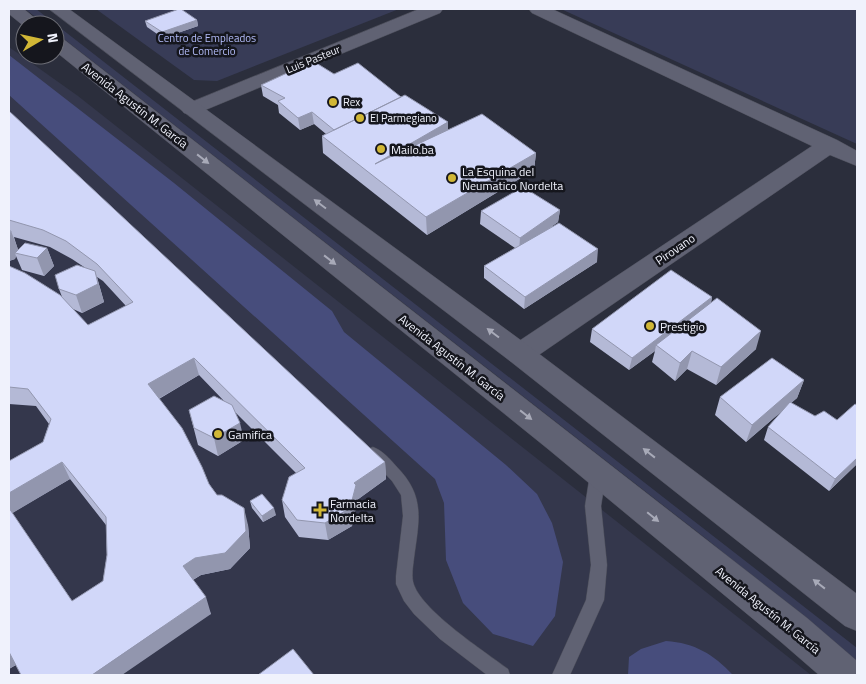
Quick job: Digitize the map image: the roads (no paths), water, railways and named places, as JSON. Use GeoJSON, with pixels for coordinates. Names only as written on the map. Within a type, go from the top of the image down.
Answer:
{"type":"FeatureCollection","features":[{"type":"Feature","properties":{"kind":"main road"},"geometry":{"type":"LineString","coordinates":[[58,9],[520,354],[857,615]]}},
{"type":"Feature","properties":{"kind":"main road","name":"Luis Pasteur"},"geometry":{"type":"LineString","coordinates":[[191,108],[434,9]]}},
{"type":"Feature","properties":{"kind":"main road"},"geometry":{"type":"LineString","coordinates":[[538,9],[857,158]]}},
{"type":"Feature","properties":{"kind":"main road","name":"Avenida Agustín M. García"},"geometry":{"type":"LineString","coordinates":[[65,50],[794,630],[846,675]]}},
{"type":"Feature","properties":{"kind":"main road","name":"Pirovano"},"geometry":{"type":"LineString","coordinates":[[520,354],[829,145]]}},
{"type":"Feature","properties":{"kind":"lane"},"geometry":{"type":"LineString","coordinates":[[364,445],[400,479],[409,492],[413,509],[405,584],[421,611],[502,675]]}},
{"type":"Feature","properties":{"kind":"lane"},"geometry":{"type":"LineString","coordinates":[[561,675],[595,600],[599,565],[593,506],[598,474]]}},
{"type":"Feature","properties":{"kind":"place","name":"Rex"},"geometry":{"type":"Point","coordinates":[333,102]}},
{"type":"Feature","properties":{"kind":"place","name":"El Parmegiano"},"geometry":{"type":"Point","coordinates":[360,118]}},
{"type":"Feature","properties":{"kind":"place","name":"Mailo.ba"},"geometry":{"type":"Point","coordinates":[381,149]}},
{"type":"Feature","properties":{"kind":"place","name":"La Esquina del Neumatico Nordelta"},"geometry":{"type":"Point","coordinates":[452,178]}},
{"type":"Feature","properties":{"kind":"place","name":"Prestigio"},"geometry":{"type":"Point","coordinates":[650,326]}},
{"type":"Feature","properties":{"kind":"place","name":"Gamifica"},"geometry":{"type":"Point","coordinates":[218,434]}},
{"type":"Feature","properties":{"kind":"place","name":"Farmacia Nordelta"},"geometry":{"type":"Point","coordinates":[320,510]}},
{"type":"Feature","properties":{"kind":"park label","name":"Centro de Empleados de Comercio"},"geometry":{"type":"Point","coordinates":[207,44]}}]}
